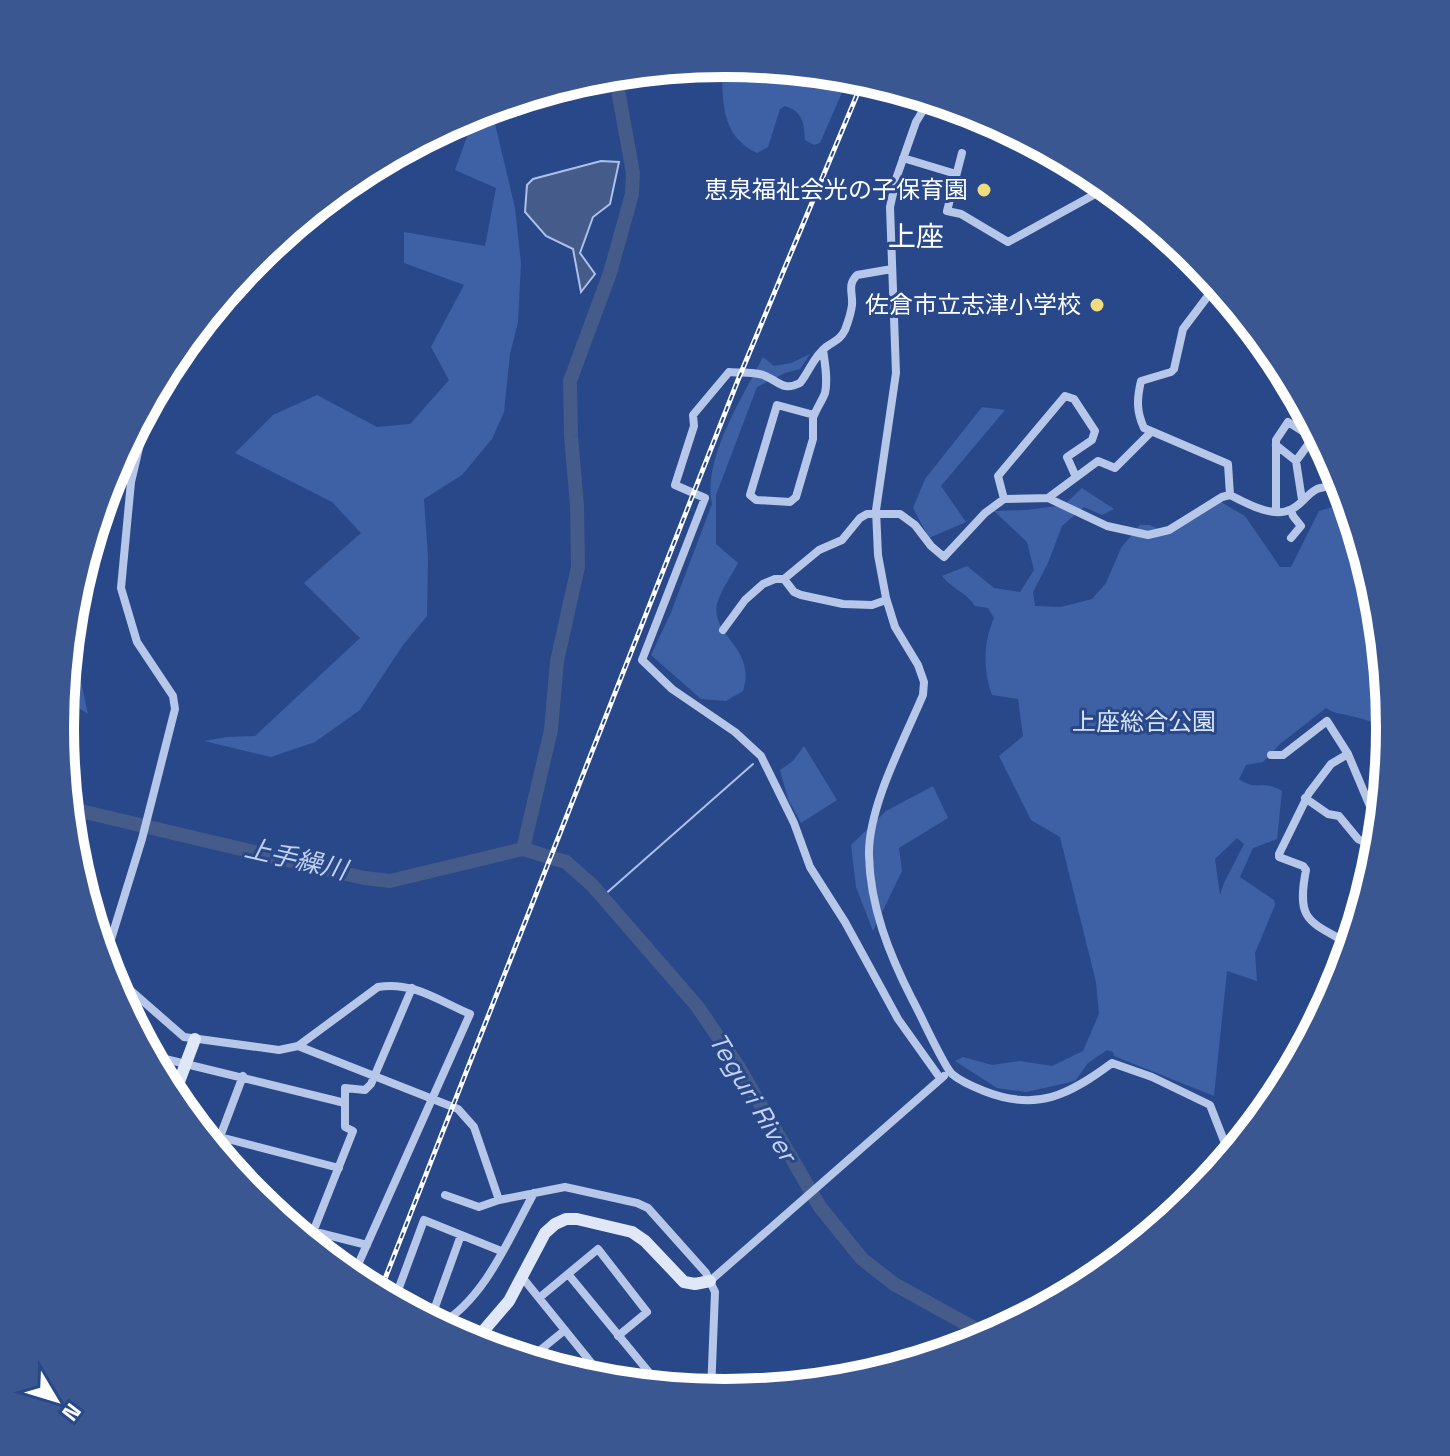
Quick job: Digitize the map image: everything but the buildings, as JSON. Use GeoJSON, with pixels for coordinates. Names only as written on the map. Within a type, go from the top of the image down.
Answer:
{"type":"FeatureCollection","features":[{"type":"Feature","properties":{"kind":"street"},"geometry":{"type":"LineString","coordinates":[[924,109],[903,158],[890,207],[896,373],[876,512],[878,555],[886,600],[895,627],[918,665],[924,682],[923,695],[879,803],[872,829],[869,853],[872,887],[888,948],[951,1073],[989,1093],[1023,1102],[1069,1091],[1112,1063],[1152,1077],[1210,1105],[1225,1143]]}},
{"type":"Feature","properties":{"kind":"street"},"geometry":{"type":"LineString","coordinates":[[962,153],[947,211],[961,214],[1008,242],[1096,194]]}},
{"type":"Feature","properties":{"kind":"street"},"geometry":{"type":"LineString","coordinates":[[903,158],[956,174]]}},
{"type":"Feature","properties":{"kind":"street"},"geometry":{"type":"LineString","coordinates":[[892,269],[857,275],[852,280],[850,290],[853,300],[843,334],[823,350],[800,383],[777,385],[765,375],[729,372],[693,415],[694,426],[675,485],[705,498],[642,660],[672,689],[735,732],[761,756],[794,823],[810,867],[845,922],[898,1019],[940,1078]]}},
{"type":"Feature","properties":{"kind":"street"},"geometry":{"type":"LineString","coordinates":[[1209,294],[1183,329],[1174,369],[1141,381],[1137,401],[1144,428],[1228,464],[1230,495]]}},
{"type":"Feature","properties":{"kind":"street"},"geometry":{"type":"LineString","coordinates":[[814,415],[777,405],[750,495],[756,500],[790,502],[796,497],[813,439],[817,404],[824,395],[823,350]]}},
{"type":"Feature","properties":{"kind":"street"},"geometry":{"type":"LineString","coordinates":[[1004,499],[998,476],[1065,396],[1074,399],[1095,431],[1092,440],[1067,457],[1076,477]]}},
{"type":"Feature","properties":{"kind":"street"},"geometry":{"type":"LineString","coordinates":[[1276,512],[1276,440],[1288,422],[1305,433]]}},
{"type":"Feature","properties":{"kind":"street"},"geometry":{"type":"LineString","coordinates":[[1048,498],[1098,461],[1115,468],[1151,432]]}},
{"type":"Feature","properties":{"kind":"street"},"geometry":{"type":"LineString","coordinates":[[110,941],[142,839],[175,709],[173,696],[137,642],[121,588],[131,482],[141,441]]}},
{"type":"Feature","properties":{"kind":"street"},"geometry":{"type":"LineString","coordinates":[[1296,461],[1310,442]]}},
{"type":"Feature","properties":{"kind":"street"},"geometry":{"type":"LineString","coordinates":[[1276,445],[1296,461],[1302,500]]}},
{"type":"Feature","properties":{"kind":"street"},"geometry":{"type":"LineString","coordinates":[[1230,495],[1243,503],[1276,512],[1291,510],[1318,489],[1329,487]]}},
{"type":"Feature","properties":{"kind":"street"},"geometry":{"type":"LineString","coordinates":[[723,630],[745,600],[763,584],[784,579],[819,550],[842,540],[860,518],[876,512],[900,514],[915,525],[944,557],[985,513],[1004,499],[1048,498],[1107,526],[1148,535],[1169,530],[1199,510],[1230,495]]}},
{"type":"Feature","properties":{"kind":"street"},"geometry":{"type":"LineString","coordinates":[[1291,510],[1301,526],[1291,538]]}},
{"type":"Feature","properties":{"kind":"street"},"geometry":{"type":"LineString","coordinates":[[784,579],[794,592],[801,595],[843,604],[872,605],[886,600]]}},
{"type":"Feature","properties":{"kind":"street"},"geometry":{"type":"LineString","coordinates":[[1271,755],[1283,755],[1327,721],[1348,754],[1371,808]]}},
{"type":"Feature","properties":{"kind":"street"},"geometry":{"type":"LineString","coordinates":[[1340,939],[1311,922],[1300,901],[1306,870],[1279,857],[1305,798],[1331,764],[1348,754]]}},
{"type":"Feature","properties":{"kind":"street"},"geometry":{"type":"LineString","coordinates":[[1305,798],[1328,814],[1339,816],[1365,844]]}},
{"type":"Feature","properties":{"kind":"street"},"geometry":{"type":"LineString","coordinates":[[130,990],[180,1035],[279,1050],[298,1046],[378,987],[390,985],[425,991],[470,1014],[358,1265]]}},
{"type":"Feature","properties":{"kind":"street"},"geometry":{"type":"LineString","coordinates":[[313,1231],[353,1131],[345,1127],[345,1088],[365,1090],[371,1084],[412,988]]}},
{"type":"Feature","properties":{"kind":"street"},"geometry":{"type":"LineString","coordinates":[[179,1082],[195,1039]]}},
{"type":"Feature","properties":{"kind":"street"},"geometry":{"type":"LineString","coordinates":[[298,1046],[458,1109],[470,1119],[499,1200]]}},
{"type":"Feature","properties":{"kind":"street"},"geometry":{"type":"LineString","coordinates":[[164,1058],[345,1103]]}},
{"type":"Feature","properties":{"kind":"street"},"geometry":{"type":"LineString","coordinates":[[483,1332],[500,1313],[545,1233],[566,1219],[632,1232],[645,1241],[684,1282],[695,1284],[710,1281],[940,1078],[951,1073]]}},
{"type":"Feature","properties":{"kind":"street"},"geometry":{"type":"LineString","coordinates":[[243,1076],[220,1137],[339,1168]]}},
{"type":"Feature","properties":{"kind":"street"},"geometry":{"type":"LineString","coordinates":[[445,1195],[479,1207],[565,1187],[648,1208],[710,1281],[715,1292],[712,1379]]}},
{"type":"Feature","properties":{"kind":"street"},"geometry":{"type":"LineString","coordinates":[[450,1318],[474,1295],[534,1193]]}},
{"type":"Feature","properties":{"kind":"street"},"geometry":{"type":"LineString","coordinates":[[398,1291],[424,1220],[501,1251]]}},
{"type":"Feature","properties":{"kind":"street"},"geometry":{"type":"LineString","coordinates":[[315,1232],[367,1245]]}},
{"type":"Feature","properties":{"kind":"street"},"geometry":{"type":"LineString","coordinates":[[434,1310],[461,1235]]}},
{"type":"Feature","properties":{"kind":"street"},"geometry":{"type":"LineString","coordinates":[[539,1298],[598,1249],[647,1312],[618,1336]]}},
{"type":"Feature","properties":{"kind":"street"},"geometry":{"type":"LineString","coordinates":[[568,1274],[651,1374]]}},
{"type":"Feature","properties":{"kind":"street"},"geometry":{"type":"LineString","coordinates":[[522,1277],[592,1364]]}},
{"type":"Feature","properties":{"kind":"street"},"geometry":{"type":"LineString","coordinates":[[539,1351],[565,1330]]}},
{"type":"Feature","properties":{"kind":"green space"},"geometry":{"type":"Polygon","coordinates":[[[723,77],[725,77],[768,78],[844,89],[820,143],[814,145],[805,140],[801,118],[796,111],[785,106],[780,109],[768,147],[757,153],[745,145],[729,126],[723,77]]]}},
{"type":"Feature","properties":{"kind":"green space"},"geometry":{"type":"Polygon","coordinates":[[[494,120],[515,208],[521,263],[518,322],[510,354],[504,412],[492,439],[462,475],[424,499],[428,558],[427,616],[403,645],[360,710],[315,742],[271,757],[204,741],[255,736],[360,638],[304,583],[361,533],[332,502],[235,453],[273,415],[317,395],[377,427],[410,424],[449,380],[431,347],[464,285],[404,263],[404,232],[485,246],[496,188],[455,170],[470,130],[494,120]]]}},
{"type":"Feature","properties":{"kind":"green space"},"geometry":{"type":"Polygon","coordinates":[[[810,354],[800,369],[757,387],[716,495],[716,544],[738,563],[719,599],[717,615],[720,625],[739,653],[746,676],[743,691],[726,701],[701,699],[651,655],[670,615],[712,504],[710,487],[718,448],[745,390],[763,357],[774,366],[791,363],[810,354]]]}},
{"type":"Feature","properties":{"kind":"green space"},"geometry":{"type":"Polygon","coordinates":[[[982,407],[1005,410],[941,486],[966,522],[929,538],[913,508],[925,479],[982,407]]]}},
{"type":"Feature","properties":{"kind":"green space","name":"上座総合公園"},"geometry":{"type":"Polygon","coordinates":[[[1082,488],[1114,509],[1102,515],[1084,507],[1062,526],[1033,592],[1035,606],[1061,607],[1092,599],[1106,583],[1121,548],[1140,525],[1150,525],[1164,532],[1219,501],[1245,516],[1280,567],[1291,567],[1319,511],[1336,506],[1341,519],[1363,601],[1375,685],[1376,722],[1326,708],[1280,744],[1263,762],[1246,765],[1239,779],[1250,785],[1269,786],[1282,791],[1277,839],[1253,848],[1240,877],[1274,900],[1275,905],[1255,953],[1257,981],[1227,971],[1214,1096],[1114,1056],[1107,1050],[1088,1063],[1075,1081],[1026,1092],[997,1088],[955,1061],[963,1057],[992,1065],[1020,1061],[1052,1066],[1083,1051],[1099,1014],[1096,982],[1060,837],[1031,820],[999,756],[1023,736],[1018,699],[992,695],[989,686],[986,647],[994,618],[988,608],[975,606],[942,576],[967,566],[994,588],[1020,592],[1034,570],[1027,542],[994,511],[1064,505],[1082,488]],[[1237,838],[1215,859],[1220,895],[1244,844],[1237,838]]]}},
{"type":"Feature","properties":{"kind":"green space"},"geometry":{"type":"Polygon","coordinates":[[[77,665],[88,714],[75,705],[77,665]]]}},
{"type":"Feature","properties":{"kind":"green space"},"geometry":{"type":"Polygon","coordinates":[[[804,746],[837,800],[801,823],[788,799],[780,770],[793,761],[804,746]]]}},
{"type":"Feature","properties":{"kind":"green space"},"geometry":{"type":"Polygon","coordinates":[[[933,786],[948,818],[899,848],[902,871],[873,931],[856,887],[851,845],[886,811],[933,786]]]}},
{"type":"Feature","properties":{"kind":"shaded area"},"geometry":{"type":"Polygon","coordinates":[[[601,161],[619,162],[610,204],[593,217],[580,253],[595,274],[581,292],[573,249],[546,236],[525,212],[527,185],[533,179],[601,161]]]}},
{"type":"Feature","properties":{"kind":"waterway"},"geometry":{"type":"LineString","coordinates":[[523,849],[551,730],[557,661],[578,567],[570,381],[610,273],[632,194],[633,173],[617,87]]}},
{"type":"Feature","properties":{"kind":"waterway"},"geometry":{"type":"LineString","coordinates":[[602,897],[753,764]]}},
{"type":"Feature","properties":{"kind":"waterway","name":"上手繰川"},"geometry":{"type":"LineString","coordinates":[[80,811],[364,878],[390,881],[523,849]]}},
{"type":"Feature","properties":{"kind":"waterway","name":"Teguri River"},"geometry":{"type":"LineString","coordinates":[[523,849],[566,862],[592,885],[697,1006],[738,1066],[820,1207],[862,1259],[894,1284],[975,1329]]}},
{"type":"Feature","properties":{"kind":"railway"},"geometry":{"type":"LineString","coordinates":[[384,1282],[738,380],[858,91]]}},
{"type":"Feature","properties":{"kind":"place","name":"恵泉福祉会光の子保育園"},"geometry":{"type":"Point","coordinates":[984,190]}},
{"type":"Feature","properties":{"kind":"place","name":"佐倉市立志津小学校"},"geometry":{"type":"Point","coordinates":[1097,305]}},
{"type":"Feature","properties":{"kind":"district","name":"上座"},"geometry":{"type":"Point","coordinates":[916,236]}}]}
